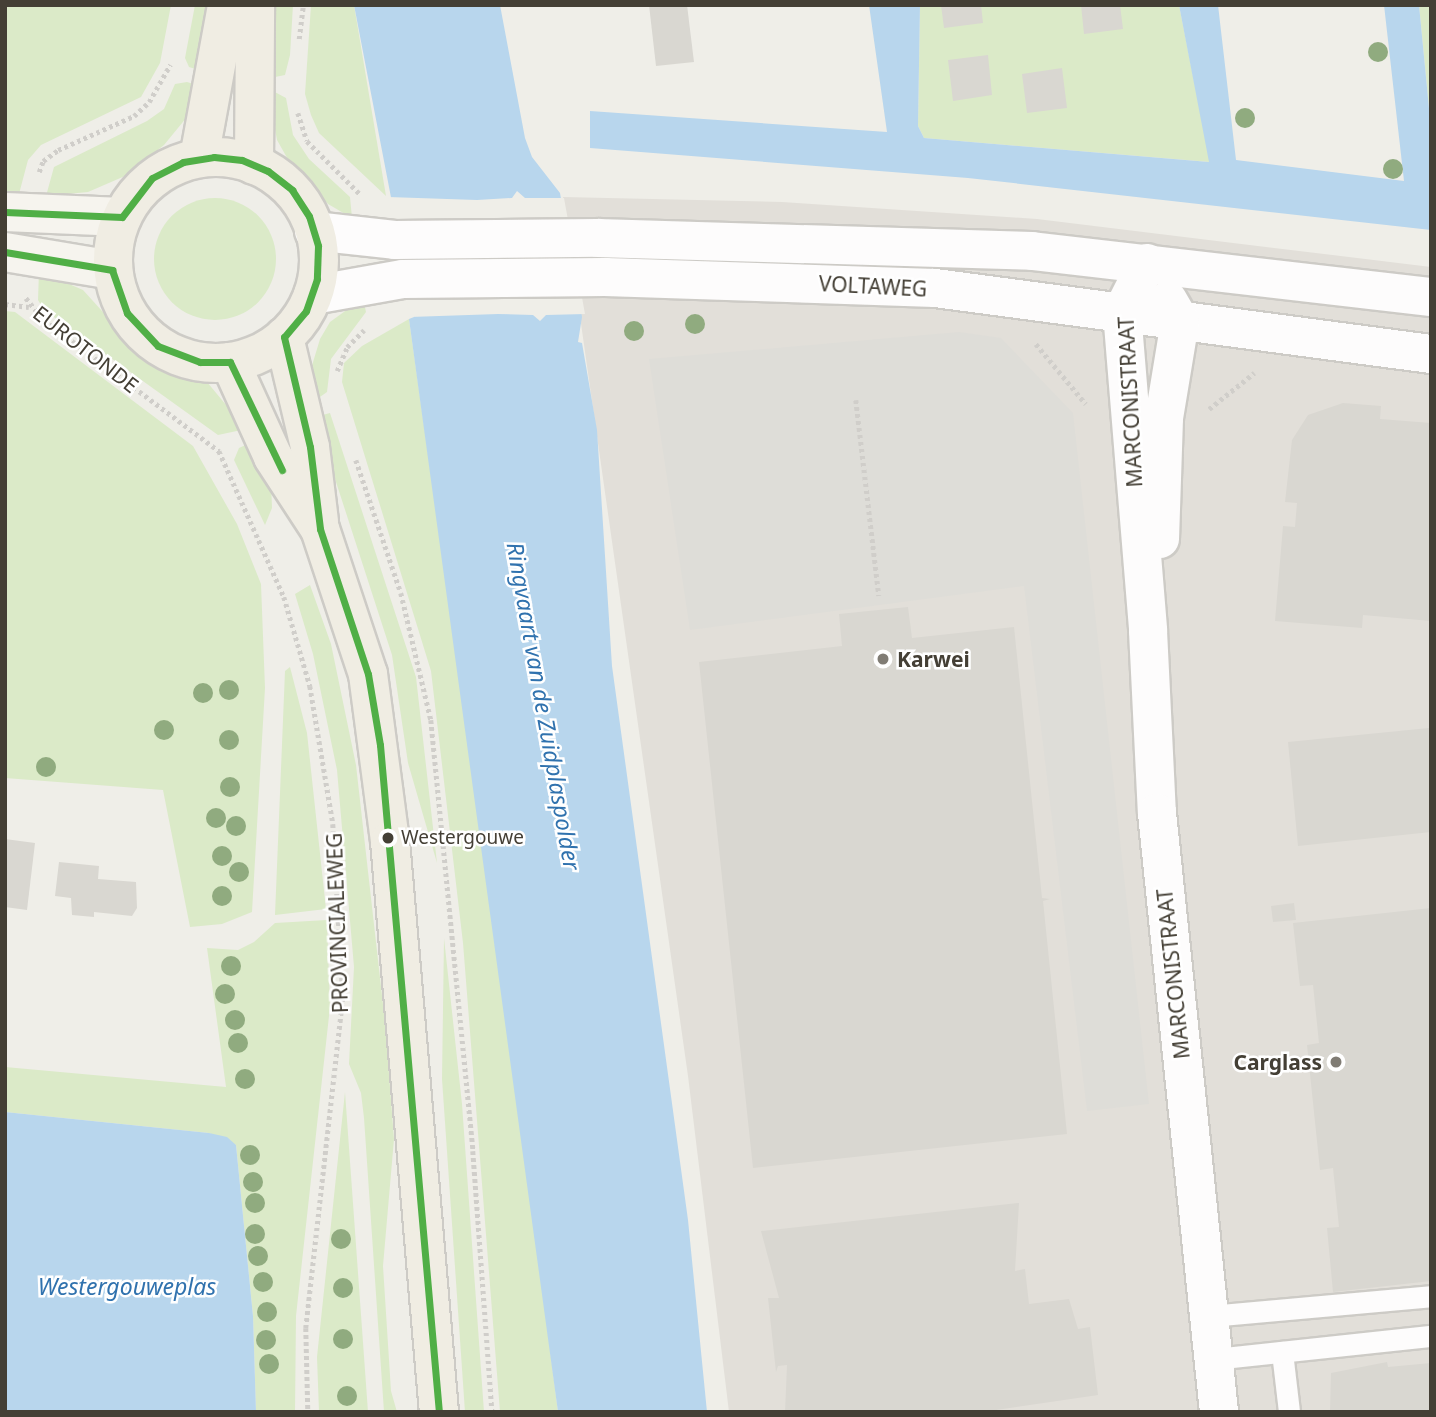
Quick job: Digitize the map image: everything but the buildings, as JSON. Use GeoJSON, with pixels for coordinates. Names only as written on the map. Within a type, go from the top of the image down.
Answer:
{"type":"FeatureCollection","features":[{"type":"Feature","properties":{"kind":"main road"},"geometry":{"type":"LineString","coordinates":[[199,158],[226,5]]}},
{"type":"Feature","properties":{"kind":"main road"},"geometry":{"type":"LineString","coordinates":[[254,165],[255,5]]}},
{"type":"Feature","properties":{"kind":"main road"},"geometry":{"type":"LineString","coordinates":[[199,158],[227,158],[254,165],[292,190],[314,231],[319,262],[313,295],[284,337],[259,354],[230,362],[200,362],[158,346],[127,313],[113,271],[122,217],[152,178],[199,158]]}},
{"type":"Feature","properties":{"kind":"main road"},"geometry":{"type":"LineString","coordinates":[[284,337],[310,447],[320,529],[368,674],[380,745],[439,1412]]}},
{"type":"Feature","properties":{"kind":"main road"},"geometry":{"type":"LineString","coordinates":[[230,362],[273,457],[320,529]]}},
{"type":"Feature","properties":{"kind":"street"},"geometry":{"type":"LineString","coordinates":[[18,211],[122,217]]}},
{"type":"Feature","properties":{"kind":"street","name":"VOLTAWEG"},"geometry":{"type":"LineString","coordinates":[[314,231],[395,240],[598,238],[925,246],[1147,263],[1431,297]]}},
{"type":"Feature","properties":{"kind":"street"},"geometry":{"type":"LineString","coordinates":[[16,255],[113,271]]}},
{"type":"Feature","properties":{"kind":"street"},"geometry":{"type":"LineString","coordinates":[[1147,263],[1180,321]]}},
{"type":"Feature","properties":{"kind":"street","name":"MARCONISTRAAT"},"geometry":{"type":"LineString","coordinates":[[1147,263],[1122,312],[1148,631],[1157,813],[1219,1412]]}},
{"type":"Feature","properties":{"kind":"street","name":"VOLTAWEG"},"geometry":{"type":"LineString","coordinates":[[313,295],[403,279],[605,277],[935,288],[1431,354]]}},
{"type":"Feature","properties":{"kind":"street","name":"MARCONISTRAAT"},"geometry":{"type":"LineString","coordinates":[[1148,631],[1158,584],[1164,418],[1180,321]]}},
{"type":"Feature","properties":{"kind":"lane"},"geometry":{"type":"LineString","coordinates":[[1209,1316],[1431,1296]]}},
{"type":"Feature","properties":{"kind":"lane"},"geometry":{"type":"LineString","coordinates":[[1213,1359],[1431,1336]]}},
{"type":"Feature","properties":{"kind":"lane"},"geometry":{"type":"LineString","coordinates":[[1282,1352],[1289,1412]]}},
{"type":"Feature","properties":{"kind":"path"},"geometry":{"type":"LineString","coordinates":[[18,211],[43,161],[134,116],[149,102],[169,72]]}},
{"type":"Feature","properties":{"kind":"path","name":"EUROTONDE"},"geometry":{"type":"LineString","coordinates":[[16,255],[29,307],[219,451]]}},
{"type":"Feature","properties":{"kind":"path"},"geometry":{"type":"LineString","coordinates":[[5,304],[29,307]]}},
{"type":"Feature","properties":{"kind":"path"},"geometry":{"type":"LineString","coordinates":[[1164,418],[1196,420],[1241,380],[1266,367]]}},
{"type":"Feature","properties":{"kind":"path"},"geometry":{"type":"LineString","coordinates":[[856,400],[879,596]]}},
{"type":"Feature","properties":{"kind":"path","name":"PROVINCIALEWEG"},"geometry":{"type":"LineString","coordinates":[[219,451],[284,597],[310,686],[333,824],[343,999],[306,1328],[308,1412]]}},
{"type":"Feature","properties":{"kind":"shaded area"},"geometry":{"type":"Polygon","coordinates":[[[563,197],[782,202],[1037,219],[1431,267],[1431,1412],[729,1412],[688,1076],[563,197]]]}},
{"type":"Feature","properties":{"kind":"shaded area","name":"Karwei"},"geometry":{"type":"Polygon","coordinates":[[[959,332],[1001,338],[1073,413],[1149,1104],[1087,1111],[1024,586],[690,630],[649,359],[959,332]]]}},
{"type":"Feature","properties":{"kind":"green space"},"geometry":{"type":"Polygon","coordinates":[[[5,5],[171,5],[160,63],[141,97],[41,145],[28,160],[19,194],[5,193],[5,5]]]}},
{"type":"Feature","properties":{"kind":"green space"},"geometry":{"type":"Polygon","coordinates":[[[195,5],[212,5],[199,70],[189,67],[185,58],[195,5]]]}},
{"type":"Feature","properties":{"kind":"green space"},"geometry":{"type":"Polygon","coordinates":[[[272,5],[293,5],[290,55],[285,75],[275,77],[270,74],[272,5]]]}},
{"type":"Feature","properties":{"kind":"green space"},"geometry":{"type":"Polygon","coordinates":[[[311,5],[354,5],[386,196],[319,133],[311,115],[305,94],[311,5]]]}},
{"type":"Feature","properties":{"kind":"green space"},"geometry":{"type":"Polygon","coordinates":[[[920,5],[1179,5],[1210,162],[924,138],[918,126],[920,5]]]}},
{"type":"Feature","properties":{"kind":"green space"},"geometry":{"type":"Polygon","coordinates":[[[1419,5],[1431,5],[1431,129],[1419,5]]]}},
{"type":"Feature","properties":{"kind":"green space"},"geometry":{"type":"Polygon","coordinates":[[[187,82],[197,85],[187,117],[164,145],[125,176],[88,192],[46,196],[54,167],[147,121],[164,109],[175,84],[187,82]]]}},
{"type":"Feature","properties":{"kind":"green space"},"geometry":{"type":"Polygon","coordinates":[[[273,91],[286,98],[293,135],[309,159],[350,197],[352,218],[328,204],[290,163],[277,140],[268,92],[273,91]]]}},
{"type":"Feature","properties":{"kind":"green space"},"geometry":{"type":"Polygon","coordinates":[[[215,198],[238,203],[258,216],[271,236],[276,259],[271,282],[258,302],[238,315],[215,320],[192,315],[172,302],[159,282],[154,259],[159,236],[172,216],[192,203],[215,198]]]}},
{"type":"Feature","properties":{"kind":"green space"},"geometry":{"type":"Polygon","coordinates":[[[39,271],[83,290],[141,354],[161,366],[207,382],[246,429],[218,435],[44,310],[38,300],[39,271]]]}},
{"type":"Feature","properties":{"kind":"green space"},"geometry":{"type":"Polygon","coordinates":[[[363,298],[366,312],[331,359],[327,392],[310,404],[307,382],[320,339],[330,322],[363,298]]]}},
{"type":"Feature","properties":{"kind":"green space"},"geometry":{"type":"Polygon","coordinates":[[[5,311],[15,312],[193,446],[237,524],[261,584],[265,688],[252,912],[222,924],[190,927],[163,790],[5,778],[5,311]]]}},
{"type":"Feature","properties":{"kind":"green space"},"geometry":{"type":"Polygon","coordinates":[[[409,319],[512,1051],[558,1412],[500,1412],[463,943],[431,671],[342,382],[344,363],[362,346],[409,319]]]}},
{"type":"Feature","properties":{"kind":"green space"},"geometry":{"type":"Polygon","coordinates":[[[330,413],[416,677],[437,863],[408,763],[392,655],[315,417],[330,413]]]}},
{"type":"Feature","properties":{"kind":"green space"},"geometry":{"type":"Polygon","coordinates":[[[252,442],[271,481],[272,508],[265,525],[234,460],[239,448],[252,442]]]}},
{"type":"Feature","properties":{"kind":"green space"},"geometry":{"type":"Polygon","coordinates":[[[310,585],[331,644],[356,765],[385,1022],[394,1139],[383,1266],[391,1391],[397,1412],[384,1412],[364,1118],[361,1093],[349,1064],[354,967],[337,770],[313,654],[295,594],[310,585]]]}},
{"type":"Feature","properties":{"kind":"green space"},"geometry":{"type":"Polygon","coordinates":[[[290,667],[307,733],[326,909],[275,915],[285,671],[290,667]]]}},
{"type":"Feature","properties":{"kind":"green space"},"geometry":{"type":"Polygon","coordinates":[[[327,920],[330,1007],[296,1316],[295,1412],[256,1412],[253,1316],[236,1145],[209,1133],[5,1112],[5,1067],[226,1087],[207,948],[238,950],[254,942],[275,923],[327,920]]]}},
{"type":"Feature","properties":{"kind":"green space"},"geometry":{"type":"Polygon","coordinates":[[[444,938],[462,1104],[484,1412],[465,1412],[442,1079],[444,938]]]}},
{"type":"Feature","properties":{"kind":"green space"},"geometry":{"type":"Polygon","coordinates":[[[345,1092],[368,1412],[319,1412],[317,1357],[345,1092]]]}},
{"type":"Feature","properties":{"kind":"water","name":"Ringvaart van de Zuidplaspolder"},"geometry":{"type":"Polygon","coordinates":[[[354,5],[500,5],[525,138],[532,157],[560,193],[582,317],[578,342],[582,343],[597,430],[612,666],[688,1220],[707,1412],[558,1412],[409,319],[414,317],[354,5]]]}},
{"type":"Feature","properties":{"kind":"water"},"geometry":{"type":"Polygon","coordinates":[[[869,5],[920,5],[918,126],[924,138],[1209,162],[1179,5],[1218,5],[1236,160],[1404,181],[1384,5],[1419,5],[1431,129],[1431,230],[968,178],[590,148],[590,111],[887,132],[869,5]]]}},
{"type":"Feature","properties":{"kind":"water","name":"Westergouweplas"},"geometry":{"type":"Polygon","coordinates":[[[5,1112],[209,1133],[227,1137],[236,1145],[253,1316],[256,1412],[5,1412],[5,1112]]]}},
{"type":"Feature","properties":{"kind":"pier"},"geometry":{"type":"Polygon","coordinates":[[[517,191],[525,198],[564,198],[585,314],[546,315],[540,321],[533,315],[410,317],[388,197],[477,200],[512,198],[517,191]]]}},
{"type":"Feature","properties":{"kind":"transit line"},"geometry":{"type":"LineString","coordinates":[[5,212],[122,217],[152,178],[183,162],[214,157],[242,160],[268,171],[292,190],[309,216],[318,246],[317,279],[306,311],[284,337],[310,447],[320,529],[368,674],[380,745],[439,1412]]}},
{"type":"Feature","properties":{"kind":"transit line"},"geometry":{"type":"LineString","coordinates":[[5,252],[112,270],[127,313],[158,346],[200,362],[230,362],[282,470]]}},
{"type":"Feature","properties":{"kind":"place","name":"Karwei"},"geometry":{"type":"Point","coordinates":[883,659]}},
{"type":"Feature","properties":{"kind":"place","name":"Westergouwe"},"geometry":{"type":"Point","coordinates":[388,838]}},
{"type":"Feature","properties":{"kind":"place","name":"Carglass"},"geometry":{"type":"Point","coordinates":[1336,1062]}}]}
